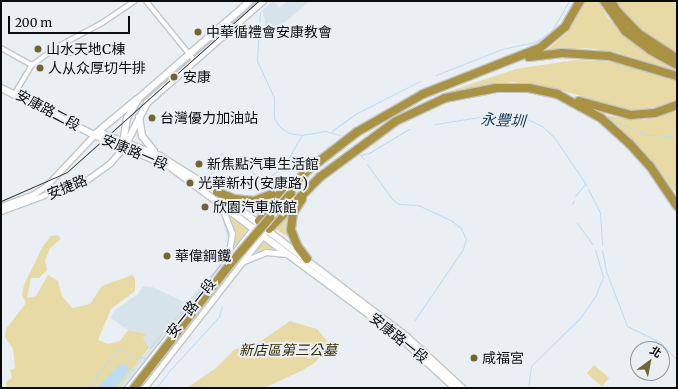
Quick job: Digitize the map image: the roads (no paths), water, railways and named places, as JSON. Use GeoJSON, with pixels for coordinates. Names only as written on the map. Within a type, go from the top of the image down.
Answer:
{"type":"FeatureCollection","features":[{"type":"Feature","properties":{"kind":"highway"},"geometry":{"type":"LineString","coordinates":[[256,224],[297,180],[336,147],[406,102],[454,81],[511,61],[540,48],[556,37],[570,20],[580,1]]}},
{"type":"Feature","properties":{"kind":"highway"},"geometry":{"type":"LineString","coordinates":[[604,1],[625,31],[672,58]]}},
{"type":"Feature","properties":{"kind":"highway"},"geometry":{"type":"LineString","coordinates":[[611,1],[617,11],[638,33],[672,58],[677,64]]}},
{"type":"Feature","properties":{"kind":"highway"},"geometry":{"type":"LineString","coordinates":[[511,61],[542,55],[582,54],[608,56],[662,70],[677,76]]}},
{"type":"Feature","properties":{"kind":"highway"},"geometry":{"type":"LineString","coordinates":[[139,388],[292,194],[350,147],[398,116],[445,98],[478,90],[514,88],[557,94],[604,110],[631,115],[669,109],[677,105]]}},
{"type":"Feature","properties":{"kind":"highway"},"geometry":{"type":"LineString","coordinates":[[557,94],[601,118],[629,142],[660,177],[677,206]]}},
{"type":"Feature","properties":{"kind":"highway"},"geometry":{"type":"LineString","coordinates":[[134,388],[236,257],[292,194],[326,160],[406,102]]}},
{"type":"Feature","properties":{"kind":"highway"},"geometry":{"type":"LineString","coordinates":[[266,231],[320,177],[358,147],[410,112]]}},
{"type":"Feature","properties":{"kind":"highway"},"geometry":{"type":"LineString","coordinates":[[307,259],[295,242],[292,219],[298,204],[320,177]]}},
{"type":"Feature","properties":{"kind":"highway"},"geometry":{"type":"LineString","coordinates":[[217,192],[234,199],[254,201],[272,196],[297,180]]}},
{"type":"Feature","properties":{"kind":"main road"},"geometry":{"type":"LineString","coordinates":[[94,135],[139,98],[250,1]]}},
{"type":"Feature","properties":{"kind":"main road"},"geometry":{"type":"LineString","coordinates":[[125,144],[140,112],[151,99],[263,1]]}},
{"type":"Feature","properties":{"kind":"main road","name":"安康路二段"},"geometry":{"type":"LineString","coordinates":[[1,88],[16,93],[94,135]]}},
{"type":"Feature","properties":{"kind":"main road"},"geometry":{"type":"LineString","coordinates":[[125,144],[127,118],[139,98]]}},
{"type":"Feature","properties":{"kind":"main road"},"geometry":{"type":"LineString","coordinates":[[140,112],[139,121],[142,136],[148,146],[160,156]]}},
{"type":"Feature","properties":{"kind":"main road","name":"安康路一段"},"geometry":{"type":"LineString","coordinates":[[94,135],[103,134],[169,166],[218,201],[256,224],[307,259],[406,336],[462,388]]}},
{"type":"Feature","properties":{"kind":"main road","name":"安康路一段"},"geometry":{"type":"LineString","coordinates":[[125,144],[160,156],[217,192],[256,224]]}},
{"type":"Feature","properties":{"kind":"main road","name":"安康路一段"},"geometry":{"type":"LineString","coordinates":[[266,231],[292,256],[403,340],[455,388]]}},
{"type":"Feature","properties":{"kind":"street"},"geometry":{"type":"LineString","coordinates":[[16,93],[32,65],[57,47],[102,23],[135,1]]}},
{"type":"Feature","properties":{"kind":"street"},"geometry":{"type":"LineString","coordinates":[[146,1],[195,61]]}},
{"type":"Feature","properties":{"kind":"street"},"geometry":{"type":"LineString","coordinates":[[57,47],[70,53]]}},
{"type":"Feature","properties":{"kind":"street"},"geometry":{"type":"LineString","coordinates":[[1,48],[32,65]]}},
{"type":"Feature","properties":{"kind":"street","name":"安捷路"},"geometry":{"type":"LineString","coordinates":[[1,206],[22,202],[53,180],[94,135]]}},
{"type":"Feature","properties":{"kind":"street","name":"安捷路"},"geometry":{"type":"LineString","coordinates":[[1,211],[88,179],[110,164],[125,144]]}},
{"type":"Feature","properties":{"kind":"street"},"geometry":{"type":"LineString","coordinates":[[218,201],[228,219],[232,233],[227,262]]}},
{"type":"Feature","properties":{"kind":"street","name":"安一路一段"},"geometry":{"type":"LineString","coordinates":[[127,388],[256,224]]}},
{"type":"Feature","properties":{"kind":"street","name":"安一路一段"},"geometry":{"type":"LineString","coordinates":[[144,388],[266,231]]}},
{"type":"Feature","properties":{"kind":"street"},"geometry":{"type":"LineString","coordinates":[[240,264],[252,256],[266,252],[292,256]]}},
{"type":"Feature","properties":{"kind":"street"},"geometry":{"type":"LineString","coordinates":[[208,285],[218,292]]}},
{"type":"Feature","properties":{"kind":"water"},"geometry":{"type":"Polygon","coordinates":[[[120,364],[127,365],[129,370],[115,388],[96,388],[120,364]]]}},
{"type":"Feature","properties":{"kind":"waterway"},"geometry":{"type":"LineString","coordinates":[[436,75],[502,49],[535,42],[551,32],[569,1]]}},
{"type":"Feature","properties":{"kind":"waterway"},"geometry":{"type":"LineString","coordinates":[[260,12],[257,61],[274,97],[274,118],[280,127],[289,133],[302,135],[325,131],[340,135]]}},
{"type":"Feature","properties":{"kind":"waterway"},"geometry":{"type":"LineString","coordinates":[[332,131],[357,113],[420,81]]}},
{"type":"Feature","properties":{"kind":"waterway","name":"永豐圳"},"geometry":{"type":"LineString","coordinates":[[435,124],[479,117],[527,119],[542,126],[554,137],[587,186]]}},
{"type":"Feature","properties":{"kind":"waterway"},"geometry":{"type":"LineString","coordinates":[[606,117],[647,135],[677,136]]}},
{"type":"Feature","properties":{"kind":"waterway","name":"永豐圳"},"geometry":{"type":"LineString","coordinates":[[360,155],[369,153],[409,129]]}},
{"type":"Feature","properties":{"kind":"waterway"},"geometry":{"type":"LineString","coordinates":[[212,185],[209,178],[221,153],[227,158],[244,164],[260,179],[268,178],[284,166],[302,135]]}},
{"type":"Feature","properties":{"kind":"waterway","name":"永豐圳"},"geometry":{"type":"LineString","coordinates":[[359,154],[364,159]]}},
{"type":"Feature","properties":{"kind":"waterway"},"geometry":{"type":"LineString","coordinates":[[367,164],[392,199],[399,204],[418,205],[452,221],[461,228],[466,239],[463,249],[414,321]]}},
{"type":"Feature","properties":{"kind":"waterway"},"geometry":{"type":"LineString","coordinates":[[575,196],[585,184]]}},
{"type":"Feature","properties":{"kind":"waterway","name":"永豐圳"},"geometry":{"type":"LineString","coordinates":[[588,189],[600,213],[602,245]]}},
{"type":"Feature","properties":{"kind":"waterway"},"geometry":{"type":"LineString","coordinates":[[572,204],[574,200]]}},
{"type":"Feature","properties":{"kind":"waterway"},"geometry":{"type":"LineString","coordinates":[[219,207],[229,240]]}},
{"type":"Feature","properties":{"kind":"waterway"},"geometry":{"type":"LineString","coordinates":[[577,223],[592,244]]}},
{"type":"Feature","properties":{"kind":"waterway"},"geometry":{"type":"LineString","coordinates":[[207,280],[224,259],[227,249]]}},
{"type":"Feature","properties":{"kind":"waterway"},"geometry":{"type":"LineString","coordinates":[[528,388],[531,366],[580,318],[596,295],[603,277],[595,249]]}},
{"type":"Feature","properties":{"kind":"waterway","name":"永豐圳"},"geometry":{"type":"LineString","coordinates":[[602,250],[606,271],[627,326],[660,342],[677,360]]}},
{"type":"Feature","properties":{"kind":"waterway"},"geometry":{"type":"LineString","coordinates":[[87,388],[116,351],[120,349],[138,359],[143,357],[202,285]]}},
{"type":"Feature","properties":{"kind":"waterway"},"geometry":{"type":"LineString","coordinates":[[168,372],[219,317],[222,306]]}},
{"type":"Feature","properties":{"kind":"waterway"},"geometry":{"type":"LineString","coordinates":[[118,388],[143,357],[147,359]]}},
{"type":"Feature","properties":{"kind":"waterway"},"geometry":{"type":"LineString","coordinates":[[156,388],[168,373]]}},
{"type":"Feature","properties":{"kind":"tram line"},"geometry":{"type":"LineString","coordinates":[[1,201],[67,172],[258,1]]}},
{"type":"Feature","properties":{"kind":"place","name":"中華循禮會安康教會"},"geometry":{"type":"Point","coordinates":[198,32]}},
{"type":"Feature","properties":{"kind":"place","name":"山水天地C棟"},"geometry":{"type":"Point","coordinates":[38,49]}},
{"type":"Feature","properties":{"kind":"place","name":"人从众厚切牛排"},"geometry":{"type":"Point","coordinates":[40,68]}},
{"type":"Feature","properties":{"kind":"place","name":"安康"},"geometry":{"type":"Point","coordinates":[174,77]}},
{"type":"Feature","properties":{"kind":"place","name":"台灣優力加油站"},"geometry":{"type":"Point","coordinates":[152,118]}},
{"type":"Feature","properties":{"kind":"place","name":"新焦點汽車生活館"},"geometry":{"type":"Point","coordinates":[199,164]}},
{"type":"Feature","properties":{"kind":"place","name":"光華新村(安康路)"},"geometry":{"type":"Point","coordinates":[190,183]}},
{"type":"Feature","properties":{"kind":"place","name":"欣園汽車旅館"},"geometry":{"type":"Point","coordinates":[205,207]}},
{"type":"Feature","properties":{"kind":"place","name":"華偉鋼鐵"},"geometry":{"type":"Point","coordinates":[167,256]}},
{"type":"Feature","properties":{"kind":"place","name":"咸福宮"},"geometry":{"type":"Point","coordinates":[474,358]}},
{"type":"Feature","properties":{"kind":"park label","name":"新店區第三公墓"},"geometry":{"type":"Point","coordinates":[288,350]}}]}
